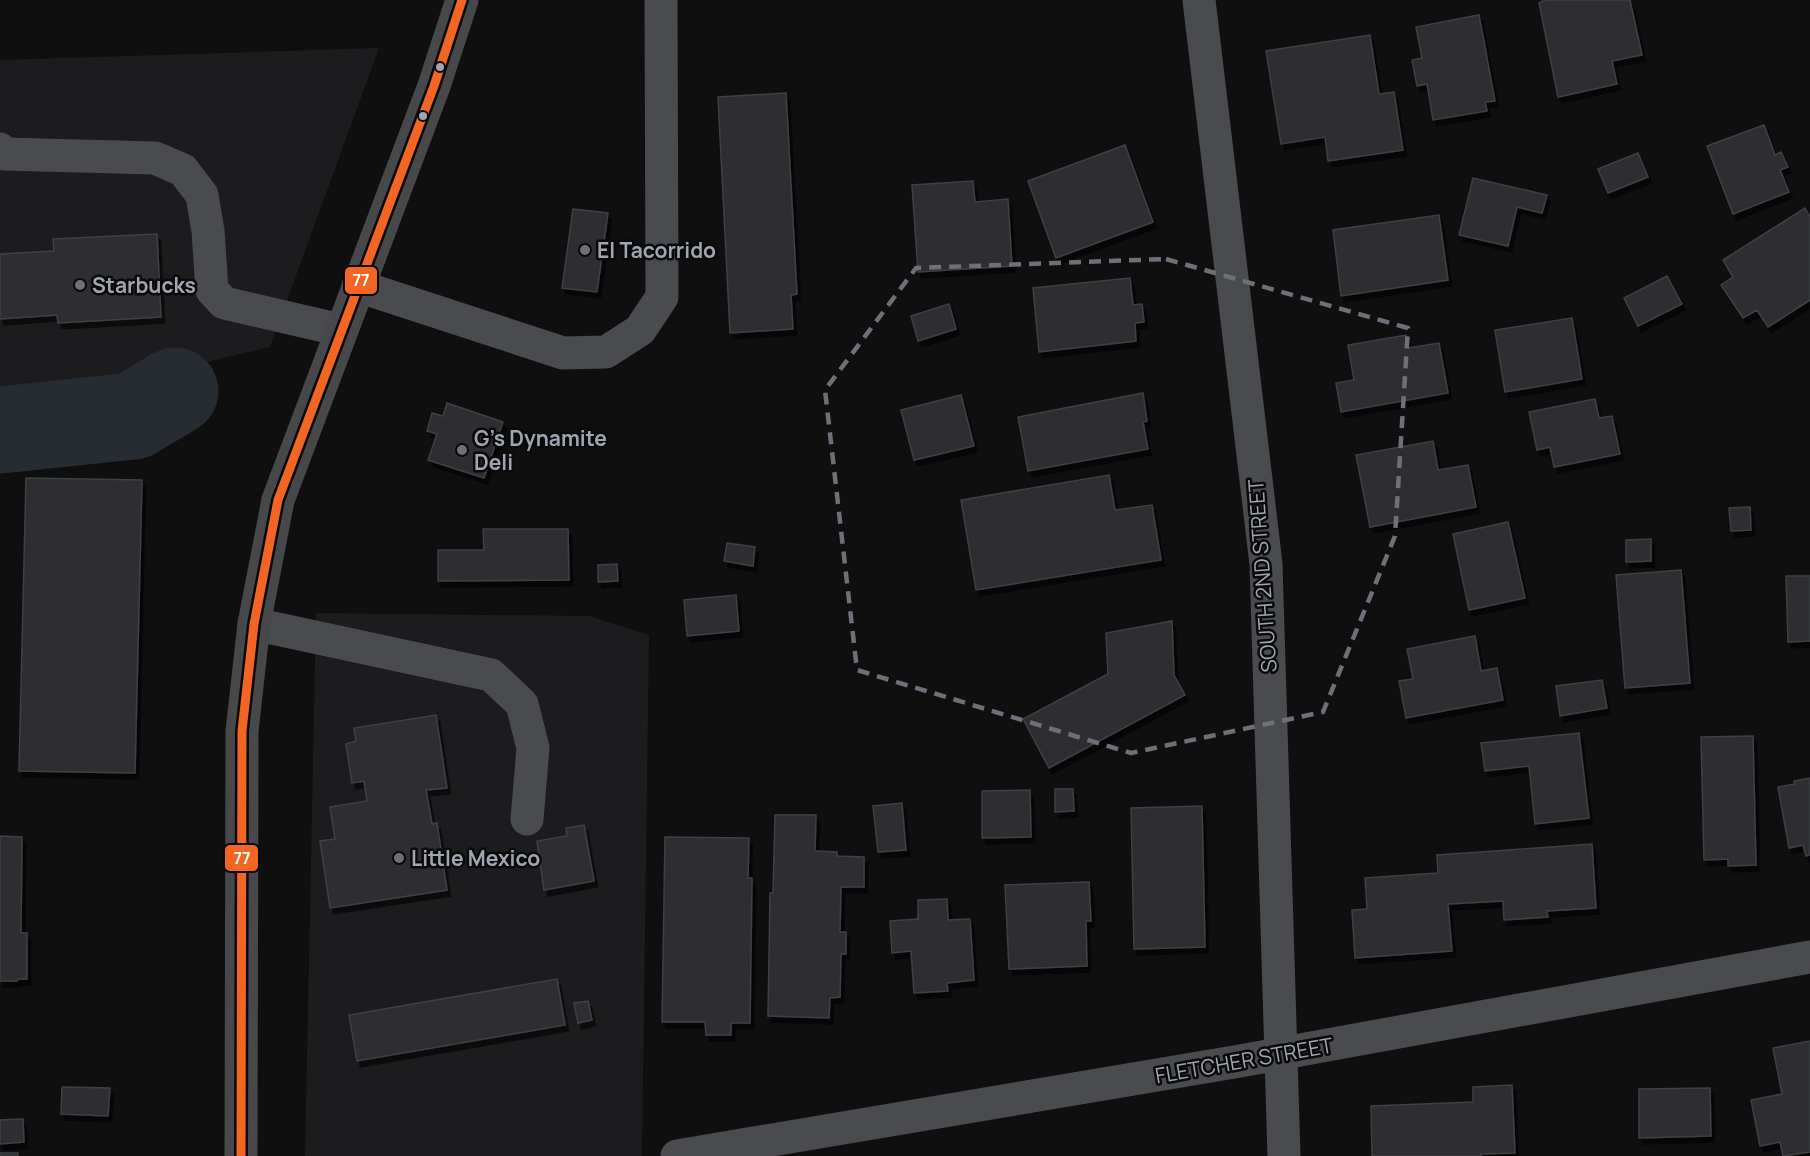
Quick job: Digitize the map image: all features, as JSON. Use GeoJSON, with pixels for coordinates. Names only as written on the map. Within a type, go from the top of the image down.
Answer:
{"type":"FeatureCollection","features":[{"type":"Feature","properties":{"kind":"main road"},"geometry":{"type":"LineString","coordinates":[[241,1156],[242,731],[254,624],[278,500],[434,86],[462,0]]}},
{"type":"Feature","properties":{"kind":"street"},"geometry":{"type":"LineString","coordinates":[[358,286],[564,353],[606,352],[640,330],[662,297],[661,0]]}},
{"type":"Feature","properties":{"kind":"street","name":"SOUTH 2ND STREET"},"geometry":{"type":"LineString","coordinates":[[1200,0],[1266,564],[1284,1156]]}},
{"type":"Feature","properties":{"kind":"street"},"geometry":{"type":"LineString","coordinates":[[0,149],[4,154],[155,158],[183,170],[202,195],[208,231],[212,290],[224,303],[341,330]]}},
{"type":"Feature","properties":{"kind":"street"},"geometry":{"type":"LineString","coordinates":[[254,624],[491,675],[522,704],[533,748],[527,819]]}},
{"type":"Feature","properties":{"kind":"street","name":"FLETCHER STREET"},"geometry":{"type":"LineString","coordinates":[[677,1156],[1282,1054],[1810,957]]}},
{"type":"Feature","properties":{"kind":"highlighted area"},"geometry":{"type":"Polygon","coordinates":[[[1166,259],[1408,328],[1395,536],[1323,712],[1131,753],[857,670],[825,390],[916,268],[1166,259]]]}},
{"type":"Feature","properties":{"kind":"shaded area"},"geometry":{"type":"Polygon","coordinates":[[[379,48],[270,347],[156,374],[0,386],[0,60],[379,48]]]}},
{"type":"Feature","properties":{"kind":"shaded area"},"geometry":{"type":"Polygon","coordinates":[[[156,374],[110,433],[0,448],[0,386],[156,374]]]}},
{"type":"Feature","properties":{"kind":"shaded area"},"geometry":{"type":"Polygon","coordinates":[[[316,613],[589,616],[649,635],[642,1156],[305,1156],[316,613]]]}},
{"type":"Feature","properties":{"kind":"building"},"geometry":{"type":"Polygon","coordinates":[[[1545,0],[1630,0],[1642,55],[1612,61],[1617,84],[1558,97],[1539,3],[1545,0]]]}},
{"type":"Feature","properties":{"kind":"building"},"geometry":{"type":"Polygon","coordinates":[[[1479,15],[1495,101],[1485,102],[1487,111],[1433,120],[1427,84],[1417,86],[1412,60],[1422,58],[1416,27],[1479,15]]]}},
{"type":"Feature","properties":{"kind":"building"},"geometry":{"type":"Polygon","coordinates":[[[1370,35],[1379,94],[1394,92],[1403,150],[1328,161],[1325,137],[1281,144],[1266,51],[1370,35]]]}},
{"type":"Feature","properties":{"kind":"building"},"geometry":{"type":"Polygon","coordinates":[[[786,93],[797,294],[791,295],[793,329],[730,333],[718,97],[786,93]]]}},
{"type":"Feature","properties":{"kind":"building"},"geometry":{"type":"Polygon","coordinates":[[[1764,125],[1775,155],[1781,152],[1788,167],[1780,170],[1789,192],[1733,214],[1707,146],[1764,125]]]}},
{"type":"Feature","properties":{"kind":"building"},"geometry":{"type":"Polygon","coordinates":[[[1125,145],[1153,222],[1056,258],[1028,181],[1125,145]]]}},
{"type":"Feature","properties":{"kind":"building"},"geometry":{"type":"Polygon","coordinates":[[[1638,153],[1648,177],[1608,193],[1598,169],[1638,153]]]}},
{"type":"Feature","properties":{"kind":"building"},"geometry":{"type":"Polygon","coordinates":[[[1473,178],[1547,195],[1542,213],[1517,207],[1508,246],[1459,235],[1473,178]]]}},
{"type":"Feature","properties":{"kind":"building"},"geometry":{"type":"Polygon","coordinates":[[[973,181],[975,202],[1008,199],[1012,266],[918,272],[912,185],[973,181]]]}},
{"type":"Feature","properties":{"kind":"building"},"geometry":{"type":"Polygon","coordinates":[[[1805,208],[1810,217],[1810,300],[1768,327],[1757,310],[1743,318],[1721,285],[1733,277],[1723,260],[1805,208]]]}},
{"type":"Feature","properties":{"kind":"building","name":"El Tacorrido"},"geometry":{"type":"Polygon","coordinates":[[[573,209],[608,213],[597,292],[562,288],[573,209]]]}},
{"type":"Feature","properties":{"kind":"building"},"geometry":{"type":"Polygon","coordinates":[[[1439,215],[1448,280],[1341,296],[1333,230],[1439,215]]]}},
{"type":"Feature","properties":{"kind":"building","name":"Starbucks"},"geometry":{"type":"Polygon","coordinates":[[[157,234],[161,317],[58,323],[57,315],[0,319],[0,254],[54,251],[53,239],[157,234]]]}},
{"type":"Feature","properties":{"kind":"building"},"geometry":{"type":"Polygon","coordinates":[[[1667,276],[1682,304],[1638,326],[1624,298],[1667,276]]]}},
{"type":"Feature","properties":{"kind":"building"},"geometry":{"type":"Polygon","coordinates":[[[1130,278],[1133,305],[1142,304],[1144,322],[1135,323],[1136,341],[1039,352],[1033,288],[1130,278]]]}},
{"type":"Feature","properties":{"kind":"building"},"geometry":{"type":"Polygon","coordinates":[[[949,304],[956,329],[918,341],[911,316],[949,304]]]}},
{"type":"Feature","properties":{"kind":"building"},"geometry":{"type":"Polygon","coordinates":[[[1572,318],[1582,379],[1505,392],[1495,330],[1572,318]]]}},
{"type":"Feature","properties":{"kind":"building"},"geometry":{"type":"Polygon","coordinates":[[[1406,335],[1408,348],[1439,343],[1448,393],[1341,412],[1336,383],[1354,380],[1348,345],[1406,335]]]}},
{"type":"Feature","properties":{"kind":"building"},"geometry":{"type":"Polygon","coordinates":[[[1143,393],[1147,421],[1143,422],[1148,449],[1028,471],[1018,417],[1143,393]]]}},
{"type":"Feature","properties":{"kind":"building"},"geometry":{"type":"Polygon","coordinates":[[[961,395],[974,446],[914,460],[901,410],[961,395]]]}},
{"type":"Feature","properties":{"kind":"building"},"geometry":{"type":"Polygon","coordinates":[[[1595,399],[1599,418],[1612,416],[1620,454],[1554,467],[1550,447],[1537,450],[1529,412],[1595,399]]]}},
{"type":"Feature","properties":{"kind":"building","name":"G's Dynamite Deli"},"geometry":{"type":"Polygon","coordinates":[[[447,403],[503,422],[484,478],[428,460],[437,434],[427,431],[432,413],[443,416],[447,403]]]}},
{"type":"Feature","properties":{"kind":"building"},"geometry":{"type":"Polygon","coordinates":[[[1433,441],[1438,470],[1468,465],[1476,507],[1370,527],[1356,455],[1433,441]]]}},
{"type":"Feature","properties":{"kind":"building"},"geometry":{"type":"Polygon","coordinates":[[[1109,475],[1115,510],[1152,505],[1161,560],[976,590],[961,500],[1109,475]]]}},
{"type":"Feature","properties":{"kind":"building"},"geometry":{"type":"Polygon","coordinates":[[[26,478],[142,480],[135,773],[19,771],[26,478]]]}},
{"type":"Feature","properties":{"kind":"building"},"geometry":{"type":"Polygon","coordinates":[[[1750,507],[1751,530],[1731,531],[1729,508],[1750,507]]]}},
{"type":"Feature","properties":{"kind":"building"},"geometry":{"type":"Polygon","coordinates":[[[1508,522],[1525,598],[1469,610],[1453,534],[1508,522]]]}},
{"type":"Feature","properties":{"kind":"building"},"geometry":{"type":"Polygon","coordinates":[[[483,529],[568,529],[569,580],[438,581],[438,550],[484,550],[483,529]]]}},
{"type":"Feature","properties":{"kind":"building"},"geometry":{"type":"Polygon","coordinates":[[[1651,539],[1651,561],[1626,562],[1626,540],[1651,539]]]}},
{"type":"Feature","properties":{"kind":"building"},"geometry":{"type":"Polygon","coordinates":[[[727,543],[755,547],[753,566],[724,561],[727,543]]]}},
{"type":"Feature","properties":{"kind":"building"},"geometry":{"type":"Polygon","coordinates":[[[617,564],[618,581],[598,582],[598,565],[617,564]]]}},
{"type":"Feature","properties":{"kind":"building"},"geometry":{"type":"Polygon","coordinates":[[[1681,570],[1690,683],[1625,688],[1616,575],[1681,570]]]}},
{"type":"Feature","properties":{"kind":"building"},"geometry":{"type":"Polygon","coordinates":[[[1786,576],[1810,576],[1810,641],[1788,642],[1786,576]]]}},
{"type":"Feature","properties":{"kind":"building"},"geometry":{"type":"Polygon","coordinates":[[[736,595],[739,631],[687,636],[684,600],[736,595]]]}},
{"type":"Feature","properties":{"kind":"building"},"geometry":{"type":"Polygon","coordinates":[[[1172,621],[1174,675],[1185,695],[1049,768],[1023,719],[1108,674],[1106,633],[1172,621]]]}},
{"type":"Feature","properties":{"kind":"building"},"geometry":{"type":"Polygon","coordinates":[[[1475,636],[1481,671],[1497,668],[1503,700],[1406,718],[1399,681],[1413,679],[1407,649],[1475,636]]]}},
{"type":"Feature","properties":{"kind":"building"},"geometry":{"type":"Polygon","coordinates":[[[1602,680],[1607,708],[1560,716],[1556,686],[1602,680]]]}},
{"type":"Feature","properties":{"kind":"building"},"geometry":{"type":"Polygon","coordinates":[[[436,715],[447,788],[426,790],[432,824],[437,823],[447,890],[330,908],[320,841],[335,839],[330,807],[367,801],[364,781],[352,783],[346,744],[356,741],[354,728],[436,715]]]}},
{"type":"Feature","properties":{"kind":"building"},"geometry":{"type":"Polygon","coordinates":[[[1579,733],[1589,818],[1535,824],[1529,766],[1485,771],[1481,743],[1579,733]]]}},
{"type":"Feature","properties":{"kind":"building"},"geometry":{"type":"Polygon","coordinates":[[[1753,736],[1756,865],[1728,866],[1728,859],[1704,860],[1701,737],[1753,736]]]}},
{"type":"Feature","properties":{"kind":"building"},"geometry":{"type":"Polygon","coordinates":[[[1810,778],[1810,855],[1806,856],[1803,845],[1789,848],[1778,787],[1810,778]]]}},
{"type":"Feature","properties":{"kind":"building"},"geometry":{"type":"Polygon","coordinates":[[[1055,789],[1073,789],[1074,811],[1055,812],[1055,789]]]}},
{"type":"Feature","properties":{"kind":"building"},"geometry":{"type":"Polygon","coordinates":[[[1030,790],[1031,837],[982,838],[982,791],[1030,790]]]}},
{"type":"Feature","properties":{"kind":"building"},"geometry":{"type":"Polygon","coordinates":[[[902,803],[906,850],[878,852],[873,806],[902,803]]]}},
{"type":"Feature","properties":{"kind":"building"},"geometry":{"type":"Polygon","coordinates":[[[1202,806],[1205,947],[1134,949],[1131,808],[1202,806]]]}},
{"type":"Feature","properties":{"kind":"building"},"geometry":{"type":"Polygon","coordinates":[[[775,815],[816,815],[815,851],[837,852],[837,856],[864,857],[864,887],[841,887],[840,932],[846,932],[846,954],[841,954],[840,997],[830,998],[829,1018],[768,1016],[770,893],[773,893],[775,815]]]}},
{"type":"Feature","properties":{"kind":"building"},"geometry":{"type":"Polygon","coordinates":[[[584,825],[594,881],[544,890],[537,841],[567,836],[566,828],[584,825]]]}},
{"type":"Feature","properties":{"kind":"building"},"geometry":{"type":"Polygon","coordinates":[[[0,836],[22,837],[21,933],[27,933],[27,979],[17,981],[0,981],[0,836]]]}},
{"type":"Feature","properties":{"kind":"building"},"geometry":{"type":"Polygon","coordinates":[[[665,837],[749,838],[748,878],[752,878],[750,1023],[731,1023],[731,1035],[706,1035],[705,1022],[662,1022],[665,837]]]}},
{"type":"Feature","properties":{"kind":"building"},"geometry":{"type":"Polygon","coordinates":[[[1592,844],[1596,908],[1547,911],[1548,917],[1504,920],[1503,901],[1448,904],[1452,951],[1355,958],[1352,910],[1367,909],[1365,878],[1438,873],[1437,855],[1592,844]]]}},
{"type":"Feature","properties":{"kind":"building"},"geometry":{"type":"Polygon","coordinates":[[[1089,882],[1091,921],[1086,921],[1087,966],[1009,969],[1005,885],[1089,882]]]}},
{"type":"Feature","properties":{"kind":"building"},"geometry":{"type":"Polygon","coordinates":[[[947,899],[948,920],[970,919],[974,980],[947,983],[948,991],[914,993],[911,951],[892,953],[890,921],[918,919],[918,900],[947,899]]]}},
{"type":"Feature","properties":{"kind":"building"},"geometry":{"type":"Polygon","coordinates":[[[557,979],[565,1025],[357,1061],[349,1015],[557,979]]]}},
{"type":"Feature","properties":{"kind":"building"},"geometry":{"type":"Polygon","coordinates":[[[588,1001],[592,1020],[578,1023],[574,1003],[588,1001]]]}},
{"type":"Feature","properties":{"kind":"building"},"geometry":{"type":"Polygon","coordinates":[[[1810,1041],[1810,1152],[1783,1156],[1780,1142],[1760,1146],[1751,1100],[1782,1094],[1773,1048],[1810,1041]]]}},
{"type":"Feature","properties":{"kind":"building"},"geometry":{"type":"Polygon","coordinates":[[[1512,1085],[1515,1153],[1481,1154],[1481,1156],[1372,1156],[1371,1106],[1473,1102],[1473,1087],[1512,1085]]]}},
{"type":"Feature","properties":{"kind":"building"},"geometry":{"type":"Polygon","coordinates":[[[62,1087],[110,1088],[108,1116],[61,1114],[62,1087]]]}},
{"type":"Feature","properties":{"kind":"building"},"geometry":{"type":"Polygon","coordinates":[[[1710,1088],[1711,1136],[1639,1138],[1639,1089],[1710,1088]]]}},
{"type":"Feature","properties":{"kind":"building"},"geometry":{"type":"Polygon","coordinates":[[[23,1119],[24,1142],[0,1144],[0,1120],[23,1119]]]}},
{"type":"Feature","properties":{"kind":"building"},"geometry":{"type":"Polygon","coordinates":[[[0,1153],[18,1153],[18,1156],[0,1156],[0,1153]]]}},
{"type":"Feature","properties":{"kind":"waterway"},"geometry":{"type":"LineString","coordinates":[[0,430],[133,416],[175,391]]}},
{"type":"Feature","properties":{"kind":"transit line","name":"77"},"geometry":{"type":"LineString","coordinates":[[241,1156],[242,731],[254,624],[278,500],[434,86],[462,0]]}},
{"type":"Feature","properties":{"kind":"place","name":"El Tacorrido"},"geometry":{"type":"Point","coordinates":[585,250]}},
{"type":"Feature","properties":{"kind":"place","name":"Starbucks"},"geometry":{"type":"Point","coordinates":[80,285]}},
{"type":"Feature","properties":{"kind":"place","name":"G's Dynamite Deli"},"geometry":{"type":"Point","coordinates":[462,450]}},
{"type":"Feature","properties":{"kind":"place","name":"Little Mexico"},"geometry":{"type":"Point","coordinates":[399,858]}}]}
